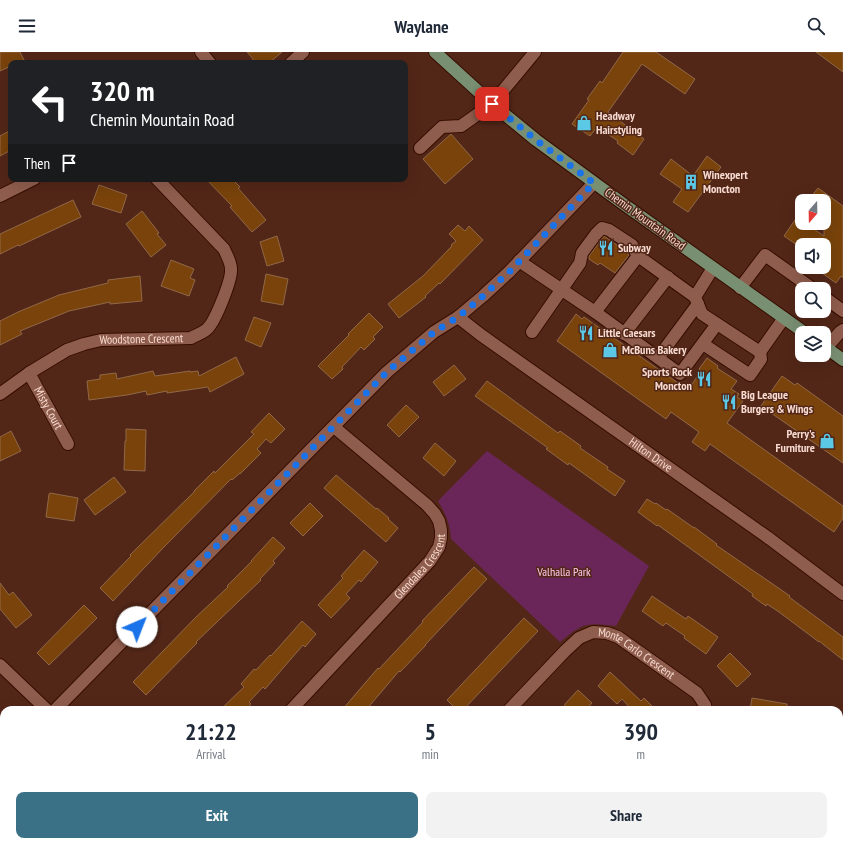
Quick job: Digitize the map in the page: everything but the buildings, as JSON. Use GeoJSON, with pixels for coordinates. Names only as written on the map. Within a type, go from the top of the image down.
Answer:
{"type":"FeatureCollection","features":[{"type":"Feature","properties":{"kind":"main road","name":"Chemin Mountain Road"},"geometry":{"type":"LineString","coordinates":[[435,52],[492,104],[536,140],[740,288],[795,326]]}},
{"type":"Feature","properties":{"kind":"main road"},"geometry":{"type":"LineString","coordinates":[[831,351],[843,360]]}},
{"type":"Feature","properties":{"kind":"street"},"geometry":{"type":"LineString","coordinates":[[201,52],[208,60]]}},
{"type":"Feature","properties":{"kind":"street"},"geometry":{"type":"LineString","coordinates":[[294,60],[303,52]]}},
{"type":"Feature","properties":{"kind":"street"},"geometry":{"type":"LineString","coordinates":[[420,148],[442,128],[462,126],[492,104],[536,52]]}},
{"type":"Feature","properties":{"kind":"street"},"geometry":{"type":"LineString","coordinates":[[0,196],[28,182]]}},
{"type":"Feature","properties":{"kind":"street","name":"Woodstone Crescent"},"geometry":{"type":"LineString","coordinates":[[0,394],[29,373],[67,350],[84,344],[101,340],[191,338],[202,333],[211,325],[230,280],[231,271],[229,260],[224,249],[160,182]]}},
{"type":"Feature","properties":{"kind":"street"},"geometry":{"type":"LineString","coordinates":[[59,706],[387,372],[434,332],[458,317],[494,287],[594,183]]}},
{"type":"Feature","properties":{"kind":"street"},"geometry":{"type":"LineString","coordinates":[[532,332],[580,263],[582,253],[602,228],[609,230],[632,245],[638,256],[668,277],[696,300],[702,314],[760,352]]}},
{"type":"Feature","properties":{"kind":"street"},"geometry":{"type":"LineString","coordinates":[[740,288],[765,255],[803,282]]}},
{"type":"Feature","properties":{"kind":"street"},"geometry":{"type":"LineString","coordinates":[[595,312],[638,256]]}},
{"type":"Feature","properties":{"kind":"street"},"geometry":{"type":"LineString","coordinates":[[519,261],[595,312],[680,374],[717,324]]}},
{"type":"Feature","properties":{"kind":"street"},"geometry":{"type":"LineString","coordinates":[[658,358],[696,300],[714,268]]}},
{"type":"Feature","properties":{"kind":"street"},"geometry":{"type":"LineString","coordinates":[[624,334],[668,277]]}},
{"type":"Feature","properties":{"kind":"street"},"geometry":{"type":"LineString","coordinates":[[831,302],[843,310]]}},
{"type":"Feature","properties":{"kind":"street","name":"Hilton Drive"},"geometry":{"type":"LineString","coordinates":[[458,317],[480,335],[770,539],[843,594]]}},
{"type":"Feature","properties":{"kind":"street"},"geometry":{"type":"LineString","coordinates":[[702,344],[750,375],[761,359],[760,352],[784,318]]}},
{"type":"Feature","properties":{"kind":"street"},"geometry":{"type":"LineString","coordinates":[[831,341],[843,330]]}},
{"type":"Feature","properties":{"kind":"street","name":"Misty Court"},"geometry":{"type":"LineString","coordinates":[[29,373],[68,444]]}},
{"type":"Feature","properties":{"kind":"street","name":"Glendalea Crescent"},"geometry":{"type":"LineString","coordinates":[[295,706],[430,561],[439,548],[442,538],[439,521],[427,505],[334,427]]}},
{"type":"Feature","properties":{"kind":"street","name":"Monte Carlo Crescent"},"geometry":{"type":"LineString","coordinates":[[513,706],[565,650],[579,638],[593,632],[602,632],[618,637],[697,693],[706,706]]}},
{"type":"Feature","properties":{"kind":"street"},"geometry":{"type":"LineString","coordinates":[[0,665],[43,706]]}},
{"type":"Feature","properties":{"kind":"green space","name":"Valhalla Park"},"geometry":{"type":"Polygon","coordinates":[[[487,451],[649,566],[616,626],[598,624],[583,626],[560,642],[451,539],[447,520],[438,501],[487,451]]]}},
{"type":"Feature","properties":{"kind":"place","name":"Headway Hairstyling"},"geometry":{"type":"Point","coordinates":[584,123]}},
{"type":"Feature","properties":{"kind":"place","name":"Winexpert Moncton"},"geometry":{"type":"Point","coordinates":[691,182]}},
{"type":"Feature","properties":{"kind":"place","name":"Subway"},"geometry":{"type":"Point","coordinates":[606,248]}},
{"type":"Feature","properties":{"kind":"place","name":"Little Caesars"},"geometry":{"type":"Point","coordinates":[586,333]}},
{"type":"Feature","properties":{"kind":"place","name":"McBuns Bakery"},"geometry":{"type":"Point","coordinates":[610,350]}},
{"type":"Feature","properties":{"kind":"place","name":"Sports Rock Moncton"},"geometry":{"type":"Point","coordinates":[704,379]}},
{"type":"Feature","properties":{"kind":"place","name":"Big League Burgers & Wings"},"geometry":{"type":"Point","coordinates":[729,402]}},
{"type":"Feature","properties":{"kind":"place","name":"Perry's Furniture"},"geometry":{"type":"Point","coordinates":[827,441]}},
{"type":"Feature","properties":{"kind":"route"},"geometry":{"type":"LineString","coordinates":[[137,627],[387,372],[434,332],[458,317],[483,296],[509,272],[594,183],[536,140],[492,104]]}}]}
